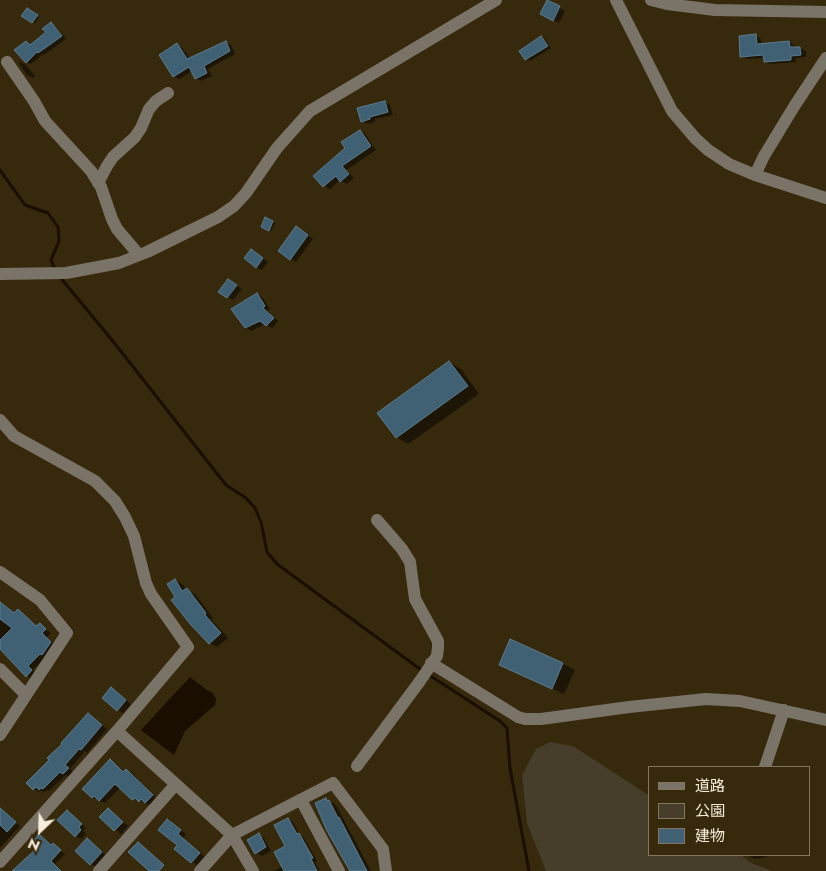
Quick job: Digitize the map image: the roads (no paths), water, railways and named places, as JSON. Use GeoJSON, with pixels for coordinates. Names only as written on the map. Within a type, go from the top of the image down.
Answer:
{"type":"FeatureCollection","features":[{"type":"Feature","properties":{"kind":"street"},"geometry":{"type":"LineString","coordinates":[[0,274],[66,273],[119,263],[218,217],[234,206],[246,193],[278,148],[310,111],[496,0]]}},
{"type":"Feature","properties":{"kind":"street"},"geometry":{"type":"LineString","coordinates":[[616,0],[672,111],[695,138],[708,150],[729,164],[755,175],[826,198]]}},
{"type":"Feature","properties":{"kind":"street"},"geometry":{"type":"LineString","coordinates":[[651,0],[667,4],[716,10],[826,12]]}},
{"type":"Feature","properties":{"kind":"street"},"geometry":{"type":"LineString","coordinates":[[755,175],[764,156],[826,58]]}},
{"type":"Feature","properties":{"kind":"street"},"geometry":{"type":"LineString","coordinates":[[7,62],[34,101],[45,121],[83,161],[104,194],[117,230],[139,255]]}},
{"type":"Feature","properties":{"kind":"street"},"geometry":{"type":"LineString","coordinates":[[98,183],[110,161],[135,137],[149,109],[156,101],[168,93]]}},
{"type":"Feature","properties":{"kind":"street"},"geometry":{"type":"LineString","coordinates":[[0,420],[14,436],[95,481],[115,501],[134,536],[146,583],[151,594],[188,647],[3,865]]}},
{"type":"Feature","properties":{"kind":"street"},"geometry":{"type":"LineString","coordinates":[[357,766],[420,681],[437,656],[438,648],[438,641],[416,599],[410,562],[402,549],[377,520]]}},
{"type":"Feature","properties":{"kind":"street"},"geometry":{"type":"LineString","coordinates":[[0,572],[40,600],[67,633],[0,735]]}},
{"type":"Feature","properties":{"kind":"street"},"geometry":{"type":"LineString","coordinates":[[431,663],[518,717],[525,719],[541,720],[629,707],[706,699],[740,701],[826,720]]}},
{"type":"Feature","properties":{"kind":"street"},"geometry":{"type":"LineString","coordinates":[[0,668],[26,695]]}},
{"type":"Feature","properties":{"kind":"street"},"geometry":{"type":"LineString","coordinates":[[765,766],[784,710]]}},
{"type":"Feature","properties":{"kind":"street"},"geometry":{"type":"LineString","coordinates":[[117,731],[232,835],[253,871]]}},
{"type":"Feature","properties":{"kind":"street"},"geometry":{"type":"LineString","coordinates":[[200,871],[232,835],[333,783],[383,849],[386,871]]}},
{"type":"Feature","properties":{"kind":"street"},"geometry":{"type":"LineString","coordinates":[[99,871],[176,784]]}},
{"type":"Feature","properties":{"kind":"street"},"geometry":{"type":"LineString","coordinates":[[301,800],[339,871]]}},
{"type":"Feature","properties":{"kind":"waterway"},"geometry":{"type":"LineString","coordinates":[[0,170],[25,205],[48,213],[58,227],[59,241],[51,260],[56,271]]}},
{"type":"Feature","properties":{"kind":"waterway"},"geometry":{"type":"LineString","coordinates":[[59,276],[226,485],[246,498],[255,508],[261,522],[267,552],[277,564],[424,672]]}},
{"type":"Feature","properties":{"kind":"waterway"},"geometry":{"type":"LineString","coordinates":[[429,675],[500,721],[507,728],[510,768],[529,871]]}}]}
